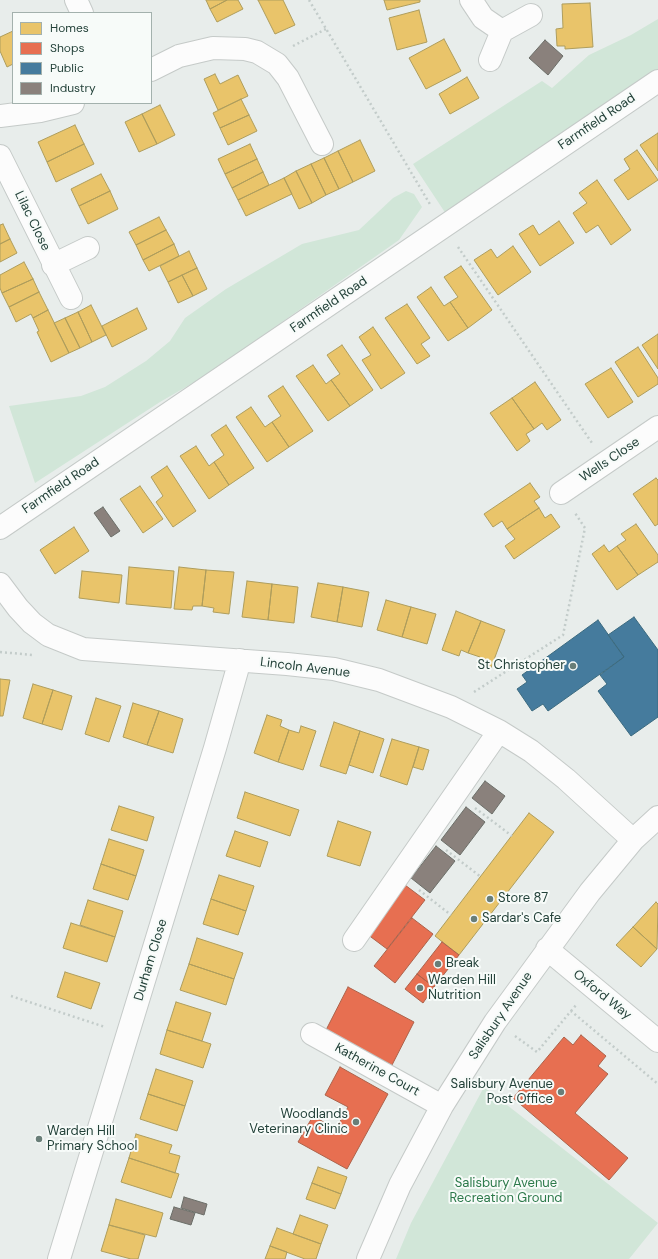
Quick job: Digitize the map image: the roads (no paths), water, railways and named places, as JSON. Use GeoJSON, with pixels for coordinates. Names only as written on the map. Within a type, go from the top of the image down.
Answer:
{"type":"FeatureCollection","features":[{"type":"Feature","properties":{"kind":"street"},"geometry":{"type":"LineString","coordinates":[[76,0],[82,12]]}},
{"type":"Feature","properties":{"kind":"street"},"geometry":{"type":"LineString","coordinates":[[471,0],[483,18],[502,31]]}},
{"type":"Feature","properties":{"kind":"street"},"geometry":{"type":"LineString","coordinates":[[490,60],[502,31],[531,15]]}},
{"type":"Feature","properties":{"kind":"street"},"geometry":{"type":"LineString","coordinates":[[152,70],[179,56],[213,48],[245,49],[268,58],[277,64],[288,78],[322,144]]}},
{"type":"Feature","properties":{"kind":"street","name":"Farmfield Road"},"geometry":{"type":"LineString","coordinates":[[0,528],[658,81]]}},
{"type":"Feature","properties":{"kind":"street"},"geometry":{"type":"LineString","coordinates":[[0,116],[40,111],[69,104]]}},
{"type":"Feature","properties":{"kind":"street","name":"Lilac Close"},"geometry":{"type":"LineString","coordinates":[[0,156],[53,265],[71,298]]}},
{"type":"Feature","properties":{"kind":"street","name":"Lilac Close"},"geometry":{"type":"LineString","coordinates":[[53,265],[88,248]]}},
{"type":"Feature","properties":{"kind":"street","name":"Wells Close"},"geometry":{"type":"LineString","coordinates":[[561,493],[658,427]]}},
{"type":"Feature","properties":{"kind":"street","name":"Lincoln Avenue"},"geometry":{"type":"LineString","coordinates":[[0,584],[18,608],[32,623],[58,640],[83,649],[240,660],[334,669],[379,680],[416,692],[451,706],[499,731],[531,751],[566,778],[633,840]]}},
{"type":"Feature","properties":{"kind":"street","name":"Durham Close"},"geometry":{"type":"LineString","coordinates":[[59,1259],[240,660]]}},
{"type":"Feature","properties":{"kind":"street"},"geometry":{"type":"LineString","coordinates":[[354,940],[499,731]]}},
{"type":"Feature","properties":{"kind":"street","name":"Salisbury Avenue"},"geometry":{"type":"LineString","coordinates":[[368,1259],[400,1185],[442,1106],[495,1022],[590,892],[633,840],[658,817]]}},
{"type":"Feature","properties":{"kind":"street","name":"Oxford Way"},"geometry":{"type":"LineString","coordinates":[[547,949],[658,1041]]}},
{"type":"Feature","properties":{"kind":"street","name":"Katherine Court"},"geometry":{"type":"LineString","coordinates":[[312,1034],[442,1106]]}},
{"type":"Feature","properties":{"kind":"place","name":"St Christopher"},"geometry":{"type":"Point","coordinates":[573,666]}},
{"type":"Feature","properties":{"kind":"place","name":"Store 87"},"geometry":{"type":"Point","coordinates":[490,899]}},
{"type":"Feature","properties":{"kind":"place","name":"Sardar's Cafe"},"geometry":{"type":"Point","coordinates":[474,919]}},
{"type":"Feature","properties":{"kind":"place","name":"Break"},"geometry":{"type":"Point","coordinates":[438,964]}},
{"type":"Feature","properties":{"kind":"place","name":"Warden Hill Nutrition"},"geometry":{"type":"Point","coordinates":[420,988]}},
{"type":"Feature","properties":{"kind":"place","name":"Salisbury Avenue Post Office"},"geometry":{"type":"Point","coordinates":[561,1092]}},
{"type":"Feature","properties":{"kind":"place","name":"Woodlands Veterinary Clinic"},"geometry":{"type":"Point","coordinates":[356,1122]}},
{"type":"Feature","properties":{"kind":"place","name":"Warden Hill Primary School"},"geometry":{"type":"Point","coordinates":[39,1139]}},
{"type":"Feature","properties":{"kind":"park label","name":"Salisbury Avenue Recreation Ground"},"geometry":{"type":"Point","coordinates":[506,1192]}}]}
